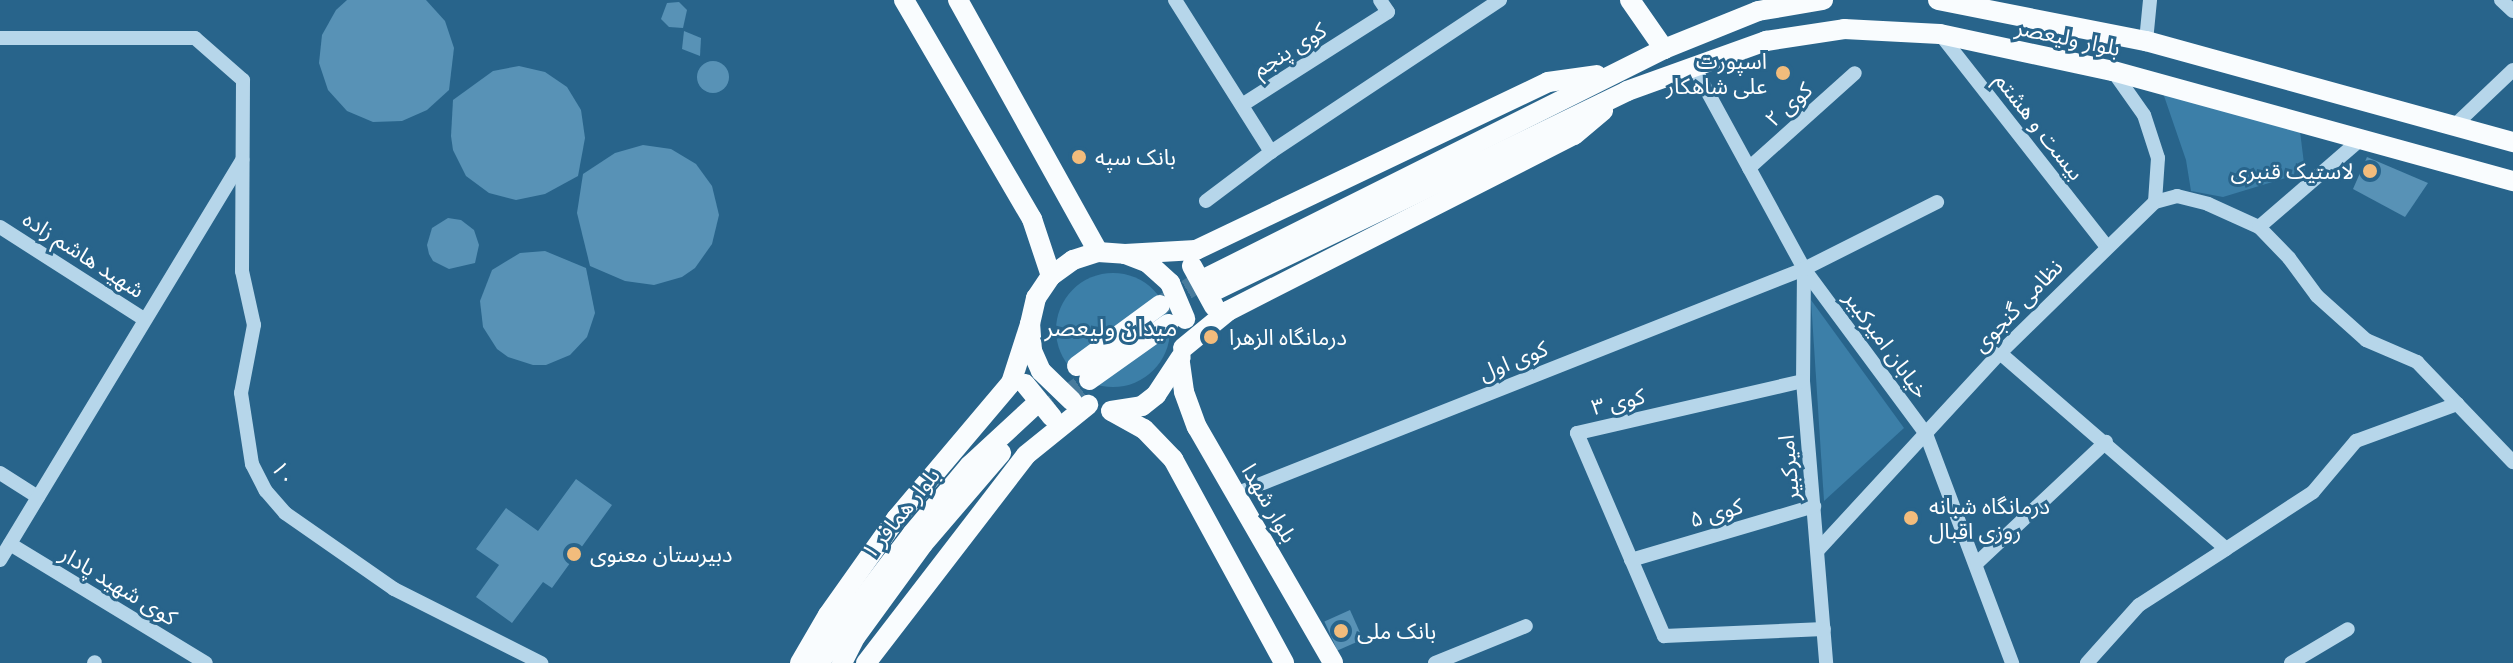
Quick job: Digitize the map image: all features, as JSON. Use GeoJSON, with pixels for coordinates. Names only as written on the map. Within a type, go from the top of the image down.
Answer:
{"type":"FeatureCollection","features":[{"type":"Feature","properties":{"kind":"main road"},"geometry":{"type":"LineString","coordinates":[[904,0],[1032,219],[1051,276]]}},
{"type":"Feature","properties":{"kind":"main road"},"geometry":{"type":"LineString","coordinates":[[958,0],[1098,252]]}},
{"type":"Feature","properties":{"kind":"main road"},"geometry":{"type":"LineString","coordinates":[[1630,0],[1664,49]]}},
{"type":"Feature","properties":{"kind":"main road"},"geometry":{"type":"LineString","coordinates":[[1208,284],[1390,194],[1664,49],[1758,11],[1823,0]]}},
{"type":"Feature","properties":{"kind":"main road","name":"بلوار ولیعصر"},"geometry":{"type":"LineString","coordinates":[[1938,0],[2146,41],[2513,142]]}},
{"type":"Feature","properties":{"kind":"main road","name":"بلوار ولیعصر"},"geometry":{"type":"LineString","coordinates":[[1390,194],[1627,91],[1766,41],[1844,29],[1940,34],[2113,71],[2513,181]]}},
{"type":"Feature","properties":{"kind":"main road"},"geometry":{"type":"LineString","coordinates":[[1113,412],[1142,406],[1156,395],[1182,355],[1208,284],[1548,82],[1617,72]]}},
{"type":"Feature","properties":{"kind":"main road"},"geometry":{"type":"LineString","coordinates":[[1044,417],[1026,379],[1030,324],[1036,298],[1051,276],[1073,260],[1098,252],[1125,254],[1208,284],[1574,135],[1627,91]]}},
{"type":"Feature","properties":{"kind":"main road"},"geometry":{"type":"LineString","coordinates":[[1125,254],[1148,263],[1170,283],[1171,316],[1182,355]]}},
{"type":"Feature","properties":{"kind":"main road"},"geometry":{"type":"LineString","coordinates":[[1083,373],[1171,316]]}},
{"type":"Feature","properties":{"kind":"main road"},"geometry":{"type":"LineString","coordinates":[[800,663],[828,615],[896,519],[1026,379],[1032,351],[1030,324]]}},
{"type":"Feature","properties":{"kind":"main road","name":"بلوار شهدا"},"geometry":{"type":"LineString","coordinates":[[1182,355],[1184,392],[1197,427],[1238,493],[1333,663]]}},
{"type":"Feature","properties":{"kind":"main road"},"geometry":{"type":"LineString","coordinates":[[1026,379],[1080,403],[1113,412],[1144,429],[1173,459],[1284,663]]}},
{"type":"Feature","properties":{"kind":"main road"},"geometry":{"type":"LineString","coordinates":[[866,663],[1026,455],[1044,417],[1080,403]]}},
{"type":"Feature","properties":{"kind":"main road","name":"بلوار همافر ۱"},"geometry":{"type":"LineString","coordinates":[[820,663],[841,627],[969,466],[1044,417]]}},
{"type":"Feature","properties":{"kind":"main road","name":"بلوار همافر ۱"},"geometry":{"type":"LineString","coordinates":[[842,663],[856,636],[923,544],[1044,417]]}},
{"type":"Feature","properties":{"kind":"street"},"geometry":{"type":"LineString","coordinates":[[1175,0],[1271,152]]}},
{"type":"Feature","properties":{"kind":"street","name":"کوی پنجم"},"geometry":{"type":"LineString","coordinates":[[1242,105],[1388,12],[1380,0]]}},
{"type":"Feature","properties":{"kind":"street"},"geometry":{"type":"LineString","coordinates":[[1206,201],[1271,152],[1500,0]]}},
{"type":"Feature","properties":{"kind":"street"},"geometry":{"type":"LineString","coordinates":[[2501,0],[2513,11]]}},
{"type":"Feature","properties":{"kind":"street"},"geometry":{"type":"LineString","coordinates":[[2146,41],[2148,1]]}},
{"type":"Feature","properties":{"kind":"street","name":"بیست و هشتم"},"geometry":{"type":"LineString","coordinates":[[1940,34],[2106,246]]}},
{"type":"Feature","properties":{"kind":"street"},"geometry":{"type":"LineString","coordinates":[[0,38],[195,38],[243,80],[242,160],[0,560]]}},
{"type":"Feature","properties":{"kind":"street","name":"خیابان امیرکبیر"},"geometry":{"type":"LineString","coordinates":[[1694,67],[1804,269],[1926,434],[2012,663]]}},
{"type":"Feature","properties":{"kind":"street"},"geometry":{"type":"LineString","coordinates":[[2455,125],[2513,70]]}},
{"type":"Feature","properties":{"kind":"street"},"geometry":{"type":"LineString","coordinates":[[2113,71],[2144,115],[2158,158],[2155,202],[2177,196],[2198,201],[2259,227],[2289,258],[2317,296],[2366,340],[2417,362],[2513,462]]}},
{"type":"Feature","properties":{"kind":"street","name":"کوی ۲"},"geometry":{"type":"LineString","coordinates":[[1749,168],[1855,73]]}},
{"type":"Feature","properties":{"kind":"street"},"geometry":{"type":"LineString","coordinates":[[2259,227],[2362,138]]}},
{"type":"Feature","properties":{"kind":"street","name":"۱۰"},"geometry":{"type":"LineString","coordinates":[[242,160],[242,271],[254,325],[241,393],[252,464],[266,491],[285,513],[394,589],[541,663]]}},
{"type":"Feature","properties":{"kind":"street","name":"کوی اول"},"geometry":{"type":"LineString","coordinates":[[1238,493],[1804,269],[1937,202]]}},
{"type":"Feature","properties":{"kind":"street","name":"نظامی گنجوی"},"geometry":{"type":"LineString","coordinates":[[1819,549],[2000,353],[2106,246],[2155,202]]}},
{"type":"Feature","properties":{"kind":"street","name":"شهید هاشم زاده"},"geometry":{"type":"LineString","coordinates":[[0,227],[144,319]]}},
{"type":"Feature","properties":{"kind":"street","name":"امیرکبیر"},"geometry":{"type":"LineString","coordinates":[[1804,269],[1803,381],[1826,663]]}},
{"type":"Feature","properties":{"kind":"street"},"geometry":{"type":"LineString","coordinates":[[2000,353],[2226,549]]}},
{"type":"Feature","properties":{"kind":"street","name":"کوی ۳"},"geometry":{"type":"LineString","coordinates":[[1631,560],[1577,433],[1803,381]]}},
{"type":"Feature","properties":{"kind":"street"},"geometry":{"type":"LineString","coordinates":[[2087,663],[2139,605],[2313,492],[2356,441],[2457,404]]}},
{"type":"Feature","properties":{"kind":"street"},"geometry":{"type":"LineString","coordinates":[[1977,563],[2106,442]]}},
{"type":"Feature","properties":{"kind":"street"},"geometry":{"type":"LineString","coordinates":[[0,473],[38,497]]}},
{"type":"Feature","properties":{"kind":"street","name":"کوی ۵"},"geometry":{"type":"LineString","coordinates":[[1631,560],[1814,506]]}},
{"type":"Feature","properties":{"kind":"street","name":"کوی شهید پادار"},"geometry":{"type":"LineString","coordinates":[[10,544],[206,663]]}},
{"type":"Feature","properties":{"kind":"street"},"geometry":{"type":"LineString","coordinates":[[1631,560],[1664,636],[1824,629]]}},
{"type":"Feature","properties":{"kind":"street"},"geometry":{"type":"LineString","coordinates":[[1435,663],[1526,626]]}},
{"type":"Feature","properties":{"kind":"street"},"geometry":{"type":"LineString","coordinates":[[2291,663],[2348,629]]}},
{"type":"Feature","properties":{"kind":"shaded area"},"geometry":{"type":"Polygon","coordinates":[[[2163,93],[2300,131],[2305,172],[2223,197],[2191,191],[2186,160],[2163,93]]]}},
{"type":"Feature","properties":{"kind":"shaded area"},"geometry":{"type":"Polygon","coordinates":[[[1113,273],[1135,277],[1154,289],[1166,308],[1170,330],[1166,352],[1154,371],[1135,383],[1113,387],[1091,383],[1072,371],[1060,352],[1056,330],[1060,308],[1072,289],[1091,277],[1113,273]]]}},
{"type":"Feature","properties":{"kind":"shaded area"},"geometry":{"type":"Polygon","coordinates":[[[1811,300],[1904,428],[1824,501],[1811,300]]]}},
{"type":"Feature","properties":{"kind":"building"},"geometry":{"type":"Polygon","coordinates":[[[347,0],[426,0],[445,21],[454,48],[449,90],[427,110],[402,121],[373,122],[347,111],[328,90],[319,63],[322,35],[336,10],[347,0]]]}},
{"type":"Feature","properties":{"kind":"building"},"geometry":{"type":"Polygon","coordinates":[[[679,2],[687,10],[683,28],[669,27],[661,19],[667,3],[679,2]]]}},
{"type":"Feature","properties":{"kind":"building"},"geometry":{"type":"Polygon","coordinates":[[[684,31],[701,38],[700,56],[682,49],[684,31]]]}},
{"type":"Feature","properties":{"kind":"building"},"geometry":{"type":"Polygon","coordinates":[[[713,61],[725,65],[729,77],[725,89],[713,93],[701,89],[697,77],[701,65],[713,61]]]}},
{"type":"Feature","properties":{"kind":"building"},"geometry":{"type":"Polygon","coordinates":[[[519,66],[545,72],[567,87],[581,110],[585,138],[578,176],[545,194],[516,200],[489,193],[466,176],[453,150],[451,136],[453,100],[493,71],[519,66]]]}},
{"type":"Feature","properties":{"kind":"building"},"geometry":{"type":"Polygon","coordinates":[[[643,145],[671,149],[696,164],[712,186],[719,215],[712,244],[695,268],[682,277],[654,285],[625,281],[590,266],[577,213],[583,174],[615,153],[643,145]]]}},
{"type":"Feature","properties":{"kind":"building"},"geometry":{"type":"Polygon","coordinates":[[[2367,157],[2428,183],[2405,217],[2353,189],[2367,157]]]}},
{"type":"Feature","properties":{"kind":"building"},"geometry":{"type":"Polygon","coordinates":[[[448,218],[461,220],[474,230],[479,245],[475,263],[449,269],[433,261],[427,245],[432,228],[448,218]]]}},
{"type":"Feature","properties":{"kind":"building"},"geometry":{"type":"Polygon","coordinates":[[[545,251],[586,268],[595,313],[587,337],[570,355],[546,365],[533,365],[508,357],[497,349],[483,327],[480,301],[492,270],[520,253],[545,251]]]}},
{"type":"Feature","properties":{"kind":"building"},"geometry":{"type":"Polygon","coordinates":[[[576,479],[612,505],[552,588],[543,582],[512,623],[476,597],[499,565],[476,549],[506,508],[538,531],[576,479]]]}},
{"type":"Feature","properties":{"kind":"building","name":"بانک ملی"},"geometry":{"type":"Polygon","coordinates":[[[1350,610],[1363,639],[1337,651],[1324,621],[1350,610]]]}},
{"type":"Feature","properties":{"kind":"tunnel"},"geometry":{"type":"LineString","coordinates":[[1161,305],[1206,278]]}},
{"type":"Feature","properties":{"kind":"tunnel"},"geometry":{"type":"LineString","coordinates":[[1038,415],[1089,380]]}},
{"type":"Feature","properties":{"kind":"place","name":"اسپورت علی شاهکار"},"geometry":{"type":"Point","coordinates":[1783,73]}},
{"type":"Feature","properties":{"kind":"place","name":"بانک سپه"},"geometry":{"type":"Point","coordinates":[1079,157]}},
{"type":"Feature","properties":{"kind":"place","name":"لاستیک قنبری"},"geometry":{"type":"Point","coordinates":[2370,171]}},
{"type":"Feature","properties":{"kind":"place","name":"درمانگاه الزهرا"},"geometry":{"type":"Point","coordinates":[1211,337]}},
{"type":"Feature","properties":{"kind":"place","name":"درمانگاه شبانه روزی اقبال"},"geometry":{"type":"Point","coordinates":[1911,518]}},
{"type":"Feature","properties":{"kind":"place","name":"دبیرستان معنوی"},"geometry":{"type":"Point","coordinates":[574,554]}},
{"type":"Feature","properties":{"kind":"place","name":"بانک ملی"},"geometry":{"type":"Point","coordinates":[1341,631]}},
{"type":"Feature","properties":{"kind":"district","name":"میدان ولیعصر"},"geometry":{"type":"Point","coordinates":[1111,328]}}]}
